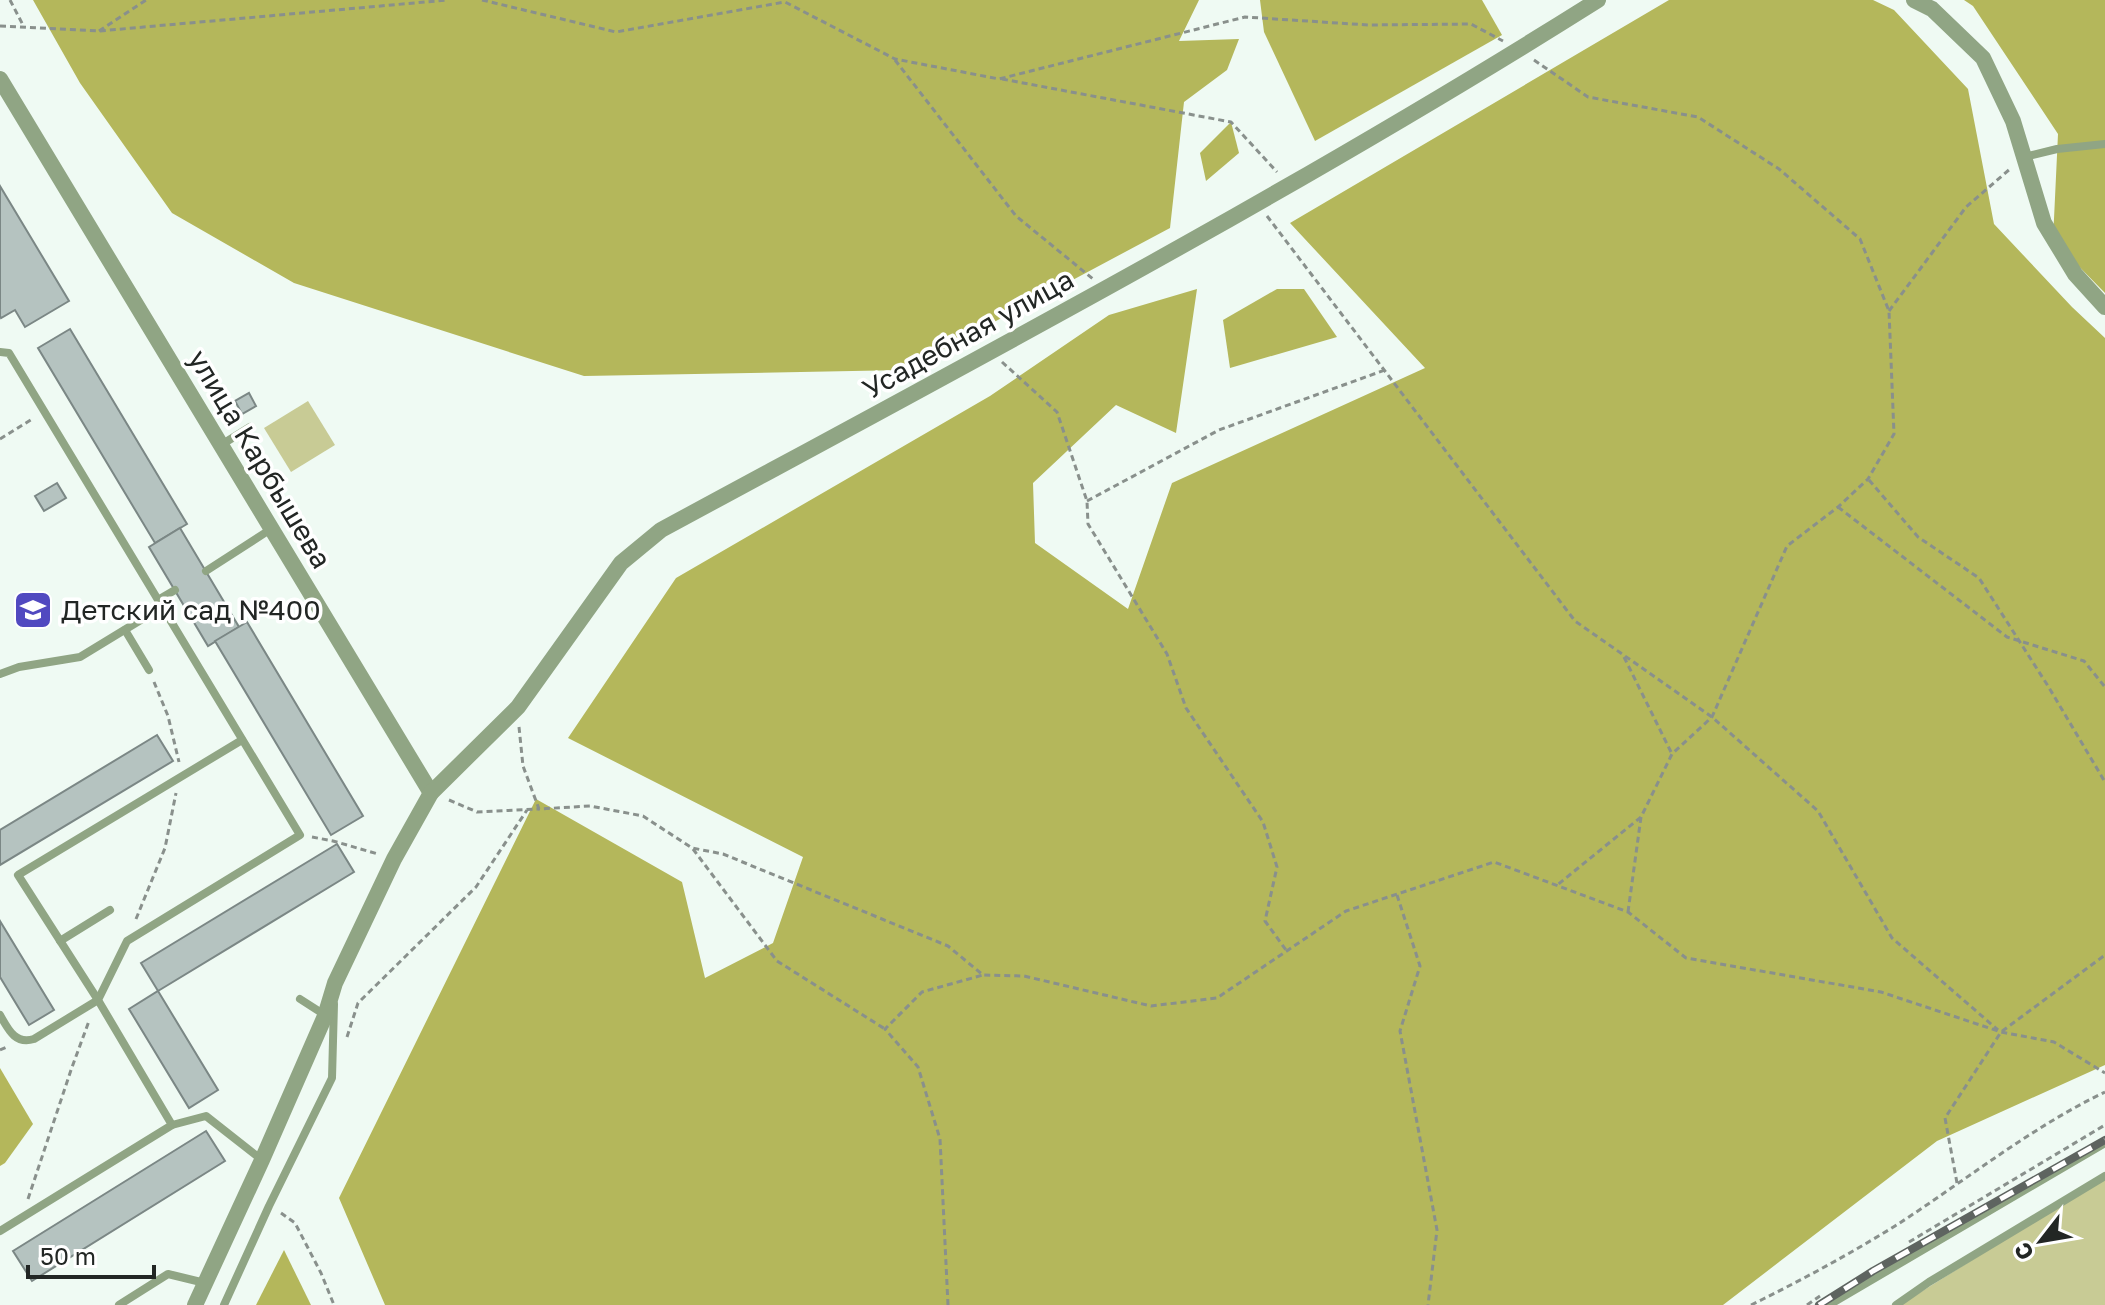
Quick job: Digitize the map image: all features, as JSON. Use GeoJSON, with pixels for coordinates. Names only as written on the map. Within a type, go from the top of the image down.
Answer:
{"type":"FeatureCollection","features":[{"type":"Feature","properties":{"kind":"street","name":"Усадебная улица"},"geometry":{"type":"LineString","coordinates":[[431,793],[518,707],[621,563],[661,530],[1258,204],[1598,0]]}},
{"type":"Feature","properties":{"kind":"street"},"geometry":{"type":"LineString","coordinates":[[1914,0],[1932,9],[1983,58],[2013,121],[2044,223],[2075,274],[2105,307]]}},
{"type":"Feature","properties":{"kind":"street","name":"улица Карбышева"},"geometry":{"type":"LineString","coordinates":[[0,79],[431,793]]}},
{"type":"Feature","properties":{"kind":"street"},"geometry":{"type":"LineString","coordinates":[[195,1305],[325,1016],[335,983],[394,859],[431,793]]}},
{"type":"Feature","properties":{"kind":"lane"},"geometry":{"type":"LineString","coordinates":[[2024,157],[2057,149],[2105,144]]}},
{"type":"Feature","properties":{"kind":"lane"},"geometry":{"type":"LineString","coordinates":[[0,352],[9,353],[300,835],[127,941],[98,1000],[34,1039],[26,1042],[19,1040],[0,1015]]}},
{"type":"Feature","properties":{"kind":"lane"},"geometry":{"type":"LineString","coordinates":[[221,445],[250,427]]}},
{"type":"Feature","properties":{"kind":"lane"},"geometry":{"type":"LineString","coordinates":[[206,571],[271,529]]}},
{"type":"Feature","properties":{"kind":"lane"},"geometry":{"type":"LineString","coordinates":[[0,674],[19,667],[80,657],[125,630],[175,590]]}},
{"type":"Feature","properties":{"kind":"lane"},"geometry":{"type":"LineString","coordinates":[[125,630],[149,670]]}},
{"type":"Feature","properties":{"kind":"lane"},"geometry":{"type":"LineString","coordinates":[[172,1125],[98,1000],[18,875],[242,740]]}},
{"type":"Feature","properties":{"kind":"lane"},"geometry":{"type":"LineString","coordinates":[[60,941],[110,910]]}},
{"type":"Feature","properties":{"kind":"lane"},"geometry":{"type":"LineString","coordinates":[[224,1305],[332,1078],[335,983]]}},
{"type":"Feature","properties":{"kind":"lane"},"geometry":{"type":"LineString","coordinates":[[300,999],[325,1016]]}},
{"type":"Feature","properties":{"kind":"lane"},"geometry":{"type":"LineString","coordinates":[[0,1231],[172,1125],[206,1116],[262,1160]]}},
{"type":"Feature","properties":{"kind":"lane"},"geometry":{"type":"LineString","coordinates":[[1829,1305],[2105,1143]]}},
{"type":"Feature","properties":{"kind":"lane"},"geometry":{"type":"LineString","coordinates":[[1896,1305],[2105,1176]]}},
{"type":"Feature","properties":{"kind":"lane"},"geometry":{"type":"LineString","coordinates":[[119,1305],[168,1274],[205,1283]]}},
{"type":"Feature","properties":{"kind":"path"},"geometry":{"type":"LineString","coordinates":[[10,0],[24,27]]}},
{"type":"Feature","properties":{"kind":"path"},"geometry":{"type":"LineString","coordinates":[[99,31],[146,0]]}},
{"type":"Feature","properties":{"kind":"path"},"geometry":{"type":"LineString","coordinates":[[0,26],[99,31],[448,0]]}},
{"type":"Feature","properties":{"kind":"path"},"geometry":{"type":"LineString","coordinates":[[482,0],[616,32],[785,1],[895,59],[1231,122],[1288,185]]}},
{"type":"Feature","properties":{"kind":"path"},"geometry":{"type":"LineString","coordinates":[[999,79],[1245,17],[1368,25],[1471,24],[1519,50],[1588,97],[1698,117],[1779,169],[1860,239],[1889,311],[1894,434],[1868,479],[1838,507],[1787,546],[1712,717],[1672,754],[1641,817],[1628,912]]}},
{"type":"Feature","properties":{"kind":"path"},"geometry":{"type":"LineString","coordinates":[[895,59],[1016,216],[1105,289]]}},
{"type":"Feature","properties":{"kind":"path"},"geometry":{"type":"LineString","coordinates":[[1889,311],[1966,207],[2024,157]]}},
{"type":"Feature","properties":{"kind":"path"},"geometry":{"type":"LineString","coordinates":[[1258,204],[1575,621],[1712,717],[1818,811],[1892,938],[2001,1032]]}},
{"type":"Feature","properties":{"kind":"path"},"geometry":{"type":"LineString","coordinates":[[991,351],[1057,412],[1087,501],[1088,524],[1167,654],[1186,708],[1263,822],[1277,867],[1265,921],[1286,950]]}},
{"type":"Feature","properties":{"kind":"path"},"geometry":{"type":"LineString","coordinates":[[1087,501],[1219,430],[1385,370]]}},
{"type":"Feature","properties":{"kind":"path"},"geometry":{"type":"LineString","coordinates":[[0,439],[45,412]]}},
{"type":"Feature","properties":{"kind":"path"},"geometry":{"type":"LineString","coordinates":[[1868,479],[1918,537],[1979,578],[2105,782]]}},
{"type":"Feature","properties":{"kind":"path"},"geometry":{"type":"LineString","coordinates":[[1838,507],[2007,637],[2084,661],[2105,687]]}},
{"type":"Feature","properties":{"kind":"path"},"geometry":{"type":"LineString","coordinates":[[1623,655],[1672,754]]}},
{"type":"Feature","properties":{"kind":"path"},"geometry":{"type":"LineString","coordinates":[[127,941],[165,848],[179,778],[179,763],[168,716],[149,670]]}},
{"type":"Feature","properties":{"kind":"path"},"geometry":{"type":"LineString","coordinates":[[518,707],[523,766],[539,809]]}},
{"type":"Feature","properties":{"kind":"path"},"geometry":{"type":"LineString","coordinates":[[431,793],[477,812],[590,806],[643,816],[692,848],[777,961],[885,1029],[918,1067],[940,1139],[948,1305]]}},
{"type":"Feature","properties":{"kind":"path"},"geometry":{"type":"LineString","coordinates":[[342,1048],[358,1003],[476,887],[527,810]]}},
{"type":"Feature","properties":{"kind":"path"},"geometry":{"type":"LineString","coordinates":[[1556,886],[1641,817]]}},
{"type":"Feature","properties":{"kind":"path"},"geometry":{"type":"LineString","coordinates":[[300,835],[394,859]]}},
{"type":"Feature","properties":{"kind":"path"},"geometry":{"type":"LineString","coordinates":[[692,848],[723,854],[948,946],[983,975]]}},
{"type":"Feature","properties":{"kind":"path"},"geometry":{"type":"LineString","coordinates":[[885,1029],[922,992],[983,975],[1024,976],[1151,1006],[1217,998],[1346,911],[1494,862],[1628,912],[1686,958],[1881,992],[2001,1032],[2054,1042],[2105,1073]]}},
{"type":"Feature","properties":{"kind":"path"},"geometry":{"type":"LineString","coordinates":[[1397,894],[1420,966],[1400,1031],[1437,1230],[1428,1305]]}},
{"type":"Feature","properties":{"kind":"path"},"geometry":{"type":"LineString","coordinates":[[1957,1183],[1945,1118],[2001,1032],[2105,955]]}},
{"type":"Feature","properties":{"kind":"path"},"geometry":{"type":"LineString","coordinates":[[22,1218],[71,1070],[98,1000]]}},
{"type":"Feature","properties":{"kind":"path"},"geometry":{"type":"LineString","coordinates":[[1751,1305],[1829,1265],[1895,1226],[2046,1125],[2105,1092]]}},
{"type":"Feature","properties":{"kind":"path"},"geometry":{"type":"LineString","coordinates":[[1907,1243],[2105,1125]]}},
{"type":"Feature","properties":{"kind":"path"},"geometry":{"type":"LineString","coordinates":[[269,1206],[295,1223],[334,1305]]}},
{"type":"Feature","properties":{"kind":"path"},"geometry":{"type":"LineString","coordinates":[[1807,1305],[1819,1297]]}},
{"type":"Feature","properties":{"kind":"green space"},"geometry":{"type":"Polygon","coordinates":[[[33,0],[1199,0],[1179,41],[1239,39],[1227,70],[1184,102],[1170,228],[904,370],[584,376],[294,283],[172,213],[80,83],[33,0]]]}},
{"type":"Feature","properties":{"kind":"green space"},"geometry":{"type":"Polygon","coordinates":[[[1260,0],[1482,0],[1502,35],[1315,141],[1264,32],[1260,0]]]}},
{"type":"Feature","properties":{"kind":"green space"},"geometry":{"type":"Polygon","coordinates":[[[1669,0],[1873,0],[1894,10],[1968,89],[1994,224],[2105,338],[2105,1065],[1937,1141],[1723,1305],[385,1305],[339,1198],[536,799],[682,882],[705,978],[773,943],[803,857],[568,738],[676,578],[990,396],[1109,315],[1197,289],[1176,433],[1116,405],[1033,483],[1035,543],[1128,609],[1172,483],[1425,368],[1290,223],[1669,0]]]}},
{"type":"Feature","properties":{"kind":"green space"},"geometry":{"type":"Polygon","coordinates":[[[1964,0],[2105,0],[2105,293],[2053,240],[2058,134],[1973,6],[1964,0]]]}},
{"type":"Feature","properties":{"kind":"green space"},"geometry":{"type":"Polygon","coordinates":[[[1231,122],[1239,153],[1206,181],[1200,153],[1231,122]]]}},
{"type":"Feature","properties":{"kind":"green space"},"geometry":{"type":"Polygon","coordinates":[[[1277,289],[1304,289],[1337,337],[1230,368],[1223,320],[1277,289]]]}},
{"type":"Feature","properties":{"kind":"green space"},"geometry":{"type":"Polygon","coordinates":[[[308,401],[335,445],[291,472],[264,428],[308,401]]]}},
{"type":"Feature","properties":{"kind":"green space"},"geometry":{"type":"Polygon","coordinates":[[[0,1068],[33,1124],[0,1166],[0,1068]]]}},
{"type":"Feature","properties":{"kind":"green space"},"geometry":{"type":"Polygon","coordinates":[[[2105,1177],[2105,1305],[1900,1305],[2105,1177]]]}},
{"type":"Feature","properties":{"kind":"green space"},"geometry":{"type":"Polygon","coordinates":[[[284,1250],[311,1305],[256,1305],[284,1250]]]}},
{"type":"Feature","properties":{"kind":"building"},"geometry":{"type":"Polygon","coordinates":[[[0,186],[69,301],[25,327],[15,310],[0,316],[0,186]]]}},
{"type":"Feature","properties":{"kind":"building"},"geometry":{"type":"Polygon","coordinates":[[[70,329],[187,524],[155,543],[38,348],[70,329]]]}},
{"type":"Feature","properties":{"kind":"building"},"geometry":{"type":"Polygon","coordinates":[[[249,393],[256,406],[242,414],[235,401],[249,393]]]}},
{"type":"Feature","properties":{"kind":"building"},"geometry":{"type":"Polygon","coordinates":[[[57,483],[66,498],[44,511],[35,496],[57,483]]]}},
{"type":"Feature","properties":{"kind":"building"},"geometry":{"type":"Polygon","coordinates":[[[180,528],[239,627],[208,646],[149,547],[180,528]]]}},
{"type":"Feature","properties":{"kind":"building"},"geometry":{"type":"Polygon","coordinates":[[[247,622],[363,816],[331,835],[215,641],[247,622]]]}},
{"type":"Feature","properties":{"kind":"building"},"geometry":{"type":"Polygon","coordinates":[[[157,735],[173,761],[0,865],[0,830],[157,735]]]}},
{"type":"Feature","properties":{"kind":"building"},"geometry":{"type":"Polygon","coordinates":[[[337,844],[354,872],[158,991],[141,963],[337,844]]]}},
{"type":"Feature","properties":{"kind":"building"},"geometry":{"type":"Polygon","coordinates":[[[0,921],[54,1010],[29,1025],[0,977],[0,921]]]}},
{"type":"Feature","properties":{"kind":"building"},"geometry":{"type":"Polygon","coordinates":[[[158,991],[218,1090],[189,1108],[129,1009],[158,991]]]}},
{"type":"Feature","properties":{"kind":"building"},"geometry":{"type":"Polygon","coordinates":[[[206,1131],[225,1161],[32,1281],[13,1251],[206,1131]]]}},
{"type":"Feature","properties":{"kind":"railway"},"geometry":{"type":"LineString","coordinates":[[1819,1305],[1873,1271],[2105,1140]]}},
{"type":"Feature","properties":{"kind":"place","name":"Детский сад №400"},"geometry":{"type":"Point","coordinates":[33,610]}}]}
